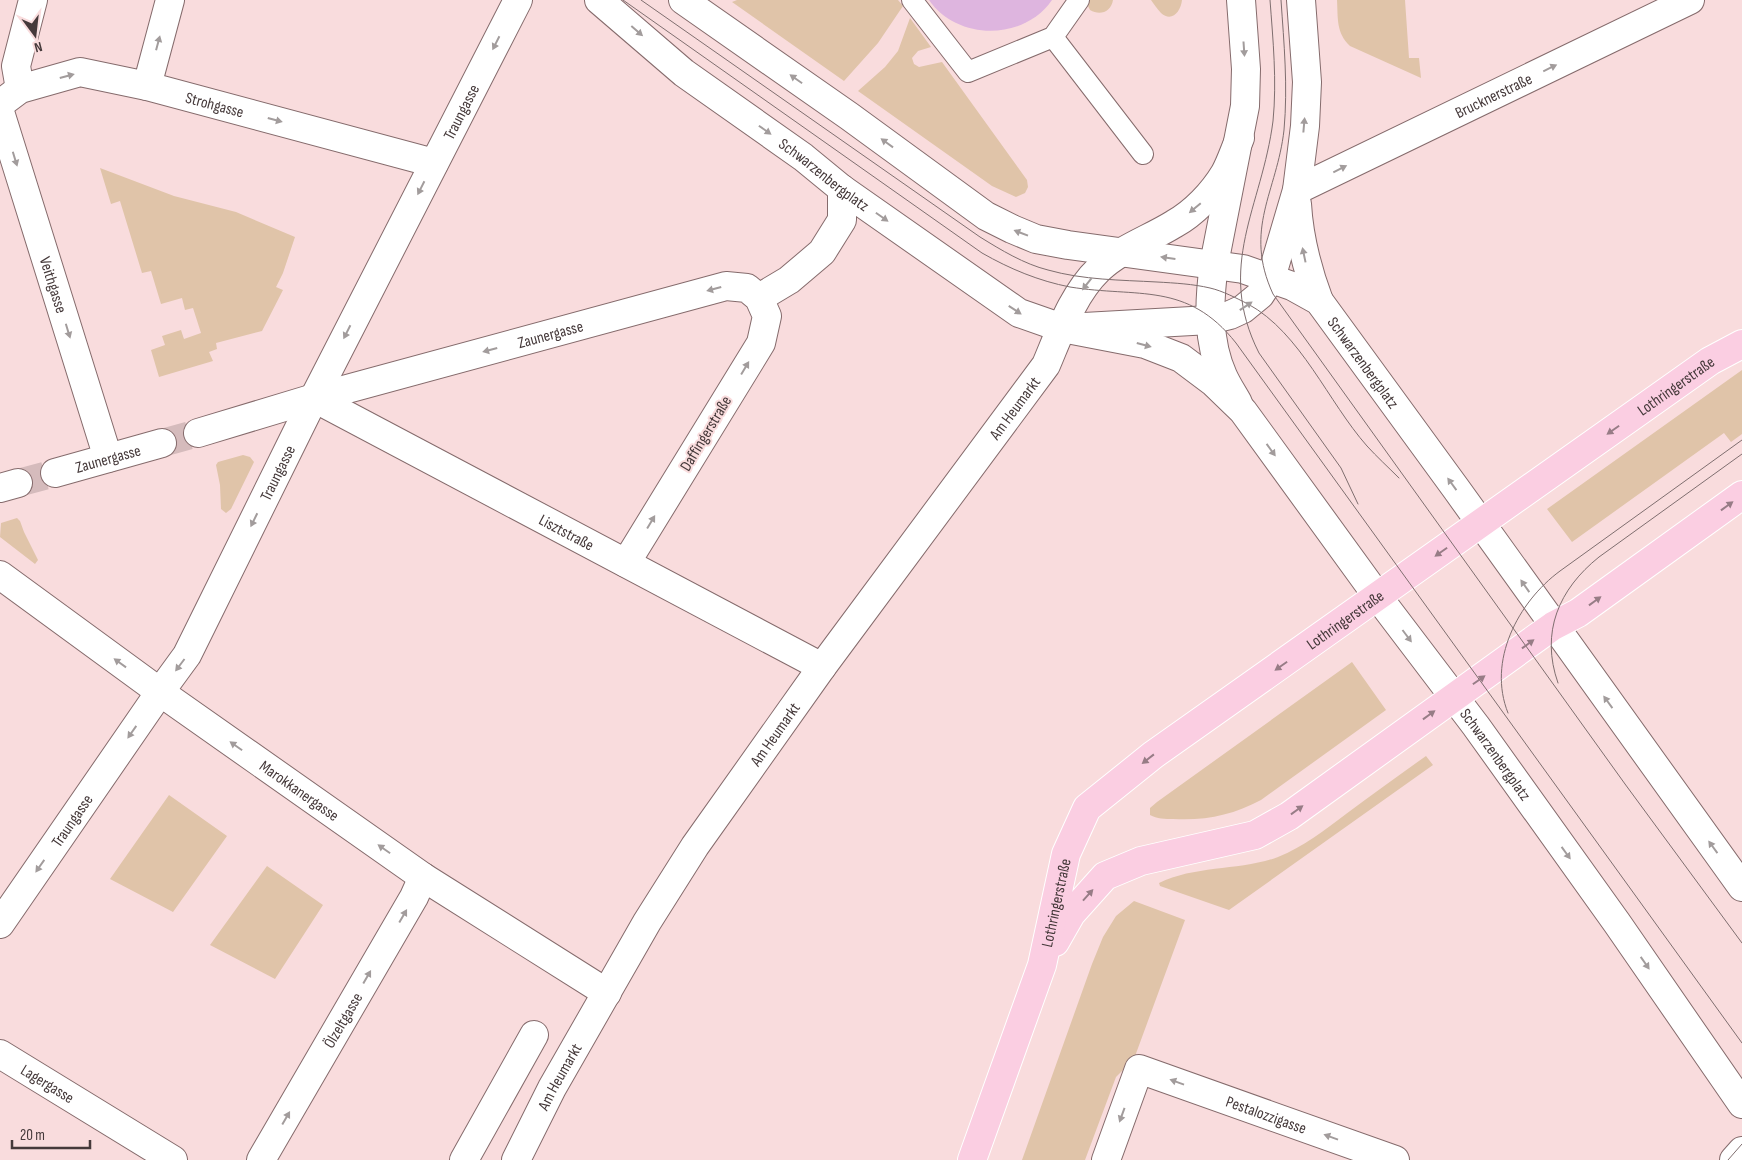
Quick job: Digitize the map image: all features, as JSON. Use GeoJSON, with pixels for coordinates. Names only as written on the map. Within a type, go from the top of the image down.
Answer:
{"type":"FeatureCollection","features":[{"type":"Feature","properties":{"kind":"main road","name":"Lothringerstraße"},"geometry":{"type":"LineString","coordinates":[[972,1160],[1042,965],[1066,854],[1087,808],[1153,755],[1710,361],[1742,344]]}},
{"type":"Feature","properties":{"kind":"main road","name":"Lothringerstraße"},"geometry":{"type":"LineString","coordinates":[[1042,965],[1071,914],[1104,876],[1141,861],[1255,835],[1289,816],[1553,626],[1578,613],[1742,495]]}},
{"type":"Feature","properties":{"kind":"street"},"geometry":{"type":"LineString","coordinates":[[10,96],[33,0]]}},
{"type":"Feature","properties":{"kind":"street"},"geometry":{"type":"LineString","coordinates":[[147,86],[170,0]]}},
{"type":"Feature","properties":{"kind":"street","name":"Traungasse"},"geometry":{"type":"LineString","coordinates":[[0,924],[187,655],[314,398],[518,0]]}},
{"type":"Feature","properties":{"kind":"street","name":"Schwarzenbergplatz"},"geometry":{"type":"LineString","coordinates":[[599,0],[684,73],[803,157],[842,189],[1019,313],[1062,328],[1145,344],[1181,358],[1213,382],[1243,411]]}},
{"type":"Feature","properties":{"kind":"street","name":"Schwarzenbergplatz"},"geometry":{"type":"LineString","coordinates":[[683,0],[849,116],[986,216],[1012,229],[1036,239],[1068,246],[1243,269],[1292,286],[1319,301]]}},
{"type":"Feature","properties":{"kind":"street"},"geometry":{"type":"LineString","coordinates":[[912,0],[968,72],[1052,37],[1079,0]]}},
{"type":"Feature","properties":{"kind":"street","name":"Schwarzenbergplatz"},"geometry":{"type":"LineString","coordinates":[[1241,0],[1246,69],[1245,106],[1211,288],[1210,320],[1214,348],[1222,376],[1243,411],[1378,597],[1454,697],[1617,923],[1742,1104]]}},
{"type":"Feature","properties":{"kind":"street","name":"Schwarzenbergplatz"},"geometry":{"type":"LineString","coordinates":[[1301,0],[1308,82],[1297,190],[1298,227],[1303,251],[1319,301],[1742,887]]}},
{"type":"Feature","properties":{"kind":"street","name":"Brucknerstraße"},"geometry":{"type":"LineString","coordinates":[[1297,190],[1690,0]]}},
{"type":"Feature","properties":{"kind":"street"},"geometry":{"type":"LineString","coordinates":[[1052,37],[1143,154]]}},
{"type":"Feature","properties":{"kind":"street","name":"Strohgasse"},"geometry":{"type":"LineString","coordinates":[[10,96],[80,72],[147,86],[434,163]]}},
{"type":"Feature","properties":{"kind":"street","name":"Veithgasse"},"geometry":{"type":"LineString","coordinates":[[0,112],[108,458]]}},
{"type":"Feature","properties":{"kind":"street","name":"Schwarzenbergplatz"},"geometry":{"type":"LineString","coordinates":[[1062,328],[1083,289],[1099,270],[1123,252],[1176,223],[1205,200],[1225,173],[1240,138]]}},
{"type":"Feature","properties":{"kind":"street"},"geometry":{"type":"LineString","coordinates":[[759,298],[789,280],[822,252],[842,220],[842,189]]}},
{"type":"Feature","properties":{"kind":"street","name":"Schwarzenbergplatz"},"geometry":{"type":"LineString","coordinates":[[1062,328],[1210,320],[1230,316],[1246,307],[1260,295],[1271,278],[1297,190]]}},
{"type":"Feature","properties":{"kind":"street","name":"Zaunergasse"},"geometry":{"type":"LineString","coordinates":[[198,432],[314,398],[726,286],[747,288],[759,298]]}},
{"type":"Feature","properties":{"kind":"street","name":"Daffingerstraße"},"geometry":{"type":"LineString","coordinates":[[626,563],[760,342],[767,316],[759,298]]}},
{"type":"Feature","properties":{"kind":"street","name":"Am Heumarkt"},"geometry":{"type":"LineString","coordinates":[[516,1160],[552,1088],[647,922],[694,846],[822,667],[1046,365],[1062,328]]}},
{"type":"Feature","properties":{"kind":"street","name":"Lisztstraße"},"geometry":{"type":"LineString","coordinates":[[314,398],[822,667]]}},
{"type":"Feature","properties":{"kind":"street","name":"Zaunergasse"},"geometry":{"type":"LineString","coordinates":[[55,473],[162,443]]}},
{"type":"Feature","properties":{"kind":"street","name":"Marokkanergasse"},"geometry":{"type":"LineString","coordinates":[[0,575],[160,692],[423,877],[606,993]]}},
{"type":"Feature","properties":{"kind":"street","name":"Ölzeltgasse"},"geometry":{"type":"LineString","coordinates":[[261,1160],[423,877]]}},
{"type":"Feature","properties":{"kind":"street"},"geometry":{"type":"LineString","coordinates":[[464,1160],[534,1035]]}},
{"type":"Feature","properties":{"kind":"street","name":"Lagergasse"},"geometry":{"type":"LineString","coordinates":[[0,1054],[173,1160]]}},
{"type":"Feature","properties":{"kind":"street","name":"Pestalozzigasse"},"geometry":{"type":"LineString","coordinates":[[1106,1160],[1139,1069],[1382,1158]]}},
{"type":"Feature","properties":{"kind":"street"},"geometry":{"type":"LineString","coordinates":[[1734,1160],[1742,1151]]}},
{"type":"Feature","properties":{"kind":"shaded area"},"geometry":{"type":"Polygon","coordinates":[[[737,0],[898,0],[903,6],[878,43],[844,81],[732,2],[737,0]]]}},
{"type":"Feature","properties":{"kind":"shaded area"},"geometry":{"type":"Polygon","coordinates":[[[929,0],[1052,0],[1040,13],[1025,23],[1008,29],[990,31],[973,29],[956,23],[941,13],[929,0]]]}},
{"type":"Feature","properties":{"kind":"shaded area"},"geometry":{"type":"Polygon","coordinates":[[[1085,0],[1113,0],[1107,10],[1098,13],[1090,10],[1085,0]]]}},
{"type":"Feature","properties":{"kind":"shaded area"},"geometry":{"type":"Polygon","coordinates":[[[1151,0],[1182,0],[1178,12],[1169,17],[1161,13],[1151,0]]]}},
{"type":"Feature","properties":{"kind":"shaded area"},"geometry":{"type":"Polygon","coordinates":[[[1337,0],[1405,0],[1409,58],[1419,58],[1421,78],[1350,46],[1345,41],[1340,30],[1337,0]]]}},
{"type":"Feature","properties":{"kind":"shaded area"},"geometry":{"type":"Polygon","coordinates":[[[910,18],[931,47],[918,51],[912,58],[914,64],[919,67],[942,62],[1027,180],[1028,187],[1025,193],[1016,197],[992,186],[858,91],[885,67],[898,51],[910,18]]]}},
{"type":"Feature","properties":{"kind":"shaded area"},"geometry":{"type":"Polygon","coordinates":[[[100,168],[174,196],[236,212],[295,237],[283,273],[276,287],[283,290],[262,331],[216,343],[217,349],[209,352],[213,361],[159,377],[151,350],[165,345],[162,336],[181,330],[184,339],[201,333],[193,308],[185,310],[182,298],[161,304],[151,271],[142,273],[120,201],[111,204],[100,168]]]}},
{"type":"Feature","properties":{"kind":"shaded area"},"geometry":{"type":"Polygon","coordinates":[[[1742,370],[1742,434],[1731,442],[1724,433],[1572,542],[1547,509],[1742,370]]]}},
{"type":"Feature","properties":{"kind":"shaded area"},"geometry":{"type":"Polygon","coordinates":[[[243,455],[250,457],[254,462],[231,509],[226,513],[221,509],[220,485],[216,465],[218,462],[243,455]]]}},
{"type":"Feature","properties":{"kind":"shaded area"},"geometry":{"type":"Polygon","coordinates":[[[17,518],[38,560],[35,564],[0,537],[1,523],[17,518]]]}},
{"type":"Feature","properties":{"kind":"shaded area"},"geometry":{"type":"Polygon","coordinates":[[[1352,662],[1386,710],[1261,800],[1240,810],[1196,819],[1164,819],[1150,815],[1150,808],[1157,802],[1352,662]]]}},
{"type":"Feature","properties":{"kind":"shaded area"},"geometry":{"type":"Polygon","coordinates":[[[1426,756],[1433,765],[1229,910],[1160,886],[1159,883],[1188,873],[1249,864],[1287,853],[1322,832],[1426,756]]]}},
{"type":"Feature","properties":{"kind":"shaded area"},"geometry":{"type":"Polygon","coordinates":[[[169,795],[227,836],[173,912],[110,879],[169,795]]]}},
{"type":"Feature","properties":{"kind":"shaded area"},"geometry":{"type":"Polygon","coordinates":[[[267,866],[323,905],[275,979],[210,945],[267,866]]]}},
{"type":"Feature","properties":{"kind":"shaded area"},"geometry":{"type":"Polygon","coordinates":[[[1134,901],[1185,920],[1134,1059],[1116,1077],[1085,1160],[1022,1160],[1103,937],[1116,916],[1134,901]]]}},
{"type":"Feature","properties":{"kind":"tunnel"},"geometry":{"type":"LineString","coordinates":[[162,443],[198,433]]}},
{"type":"Feature","properties":{"kind":"tunnel"},"geometry":{"type":"LineString","coordinates":[[18,483],[55,473]]}},
{"type":"Feature","properties":{"kind":"tram line"},"geometry":{"type":"LineString","coordinates":[[623,0],[993,259],[1025,274],[1070,287],[1139,293],[1180,301],[1199,310],[1218,323],[1236,343],[1742,1043]]}},
{"type":"Feature","properties":{"kind":"tram line"},"geometry":{"type":"LineString","coordinates":[[641,0],[980,237],[1013,256],[1039,267],[1075,276],[1177,283],[1215,289],[1248,304],[1267,317],[1299,350],[1353,428],[1371,450],[1399,478]]}},
{"type":"Feature","properties":{"kind":"tram line"},"geometry":{"type":"LineString","coordinates":[[1270,0],[1275,76],[1273,121],[1245,237],[1241,264],[1241,292],[1247,322],[1259,353],[1341,468],[1358,504]]}},
{"type":"Feature","properties":{"kind":"tram line"},"geometry":{"type":"LineString","coordinates":[[1281,0],[1286,81],[1284,130],[1261,230],[1261,250],[1265,271],[1273,294],[1625,784],[1742,943]]}},
{"type":"Feature","properties":{"kind":"tram line"},"geometry":{"type":"LineString","coordinates":[[1508,713],[1502,693],[1501,673],[1504,653],[1510,634],[1531,599],[1560,571],[1742,440]]}},
{"type":"Feature","properties":{"kind":"tram line"},"geometry":{"type":"LineString","coordinates":[[1558,683],[1551,646],[1553,629],[1557,613],[1573,583],[1599,557],[1742,454]]}},
{"type":"Feature","properties":{"kind":"tram line"},"geometry":{"type":"LineString","coordinates":[[1728,1160],[1742,1144]]}}]}
